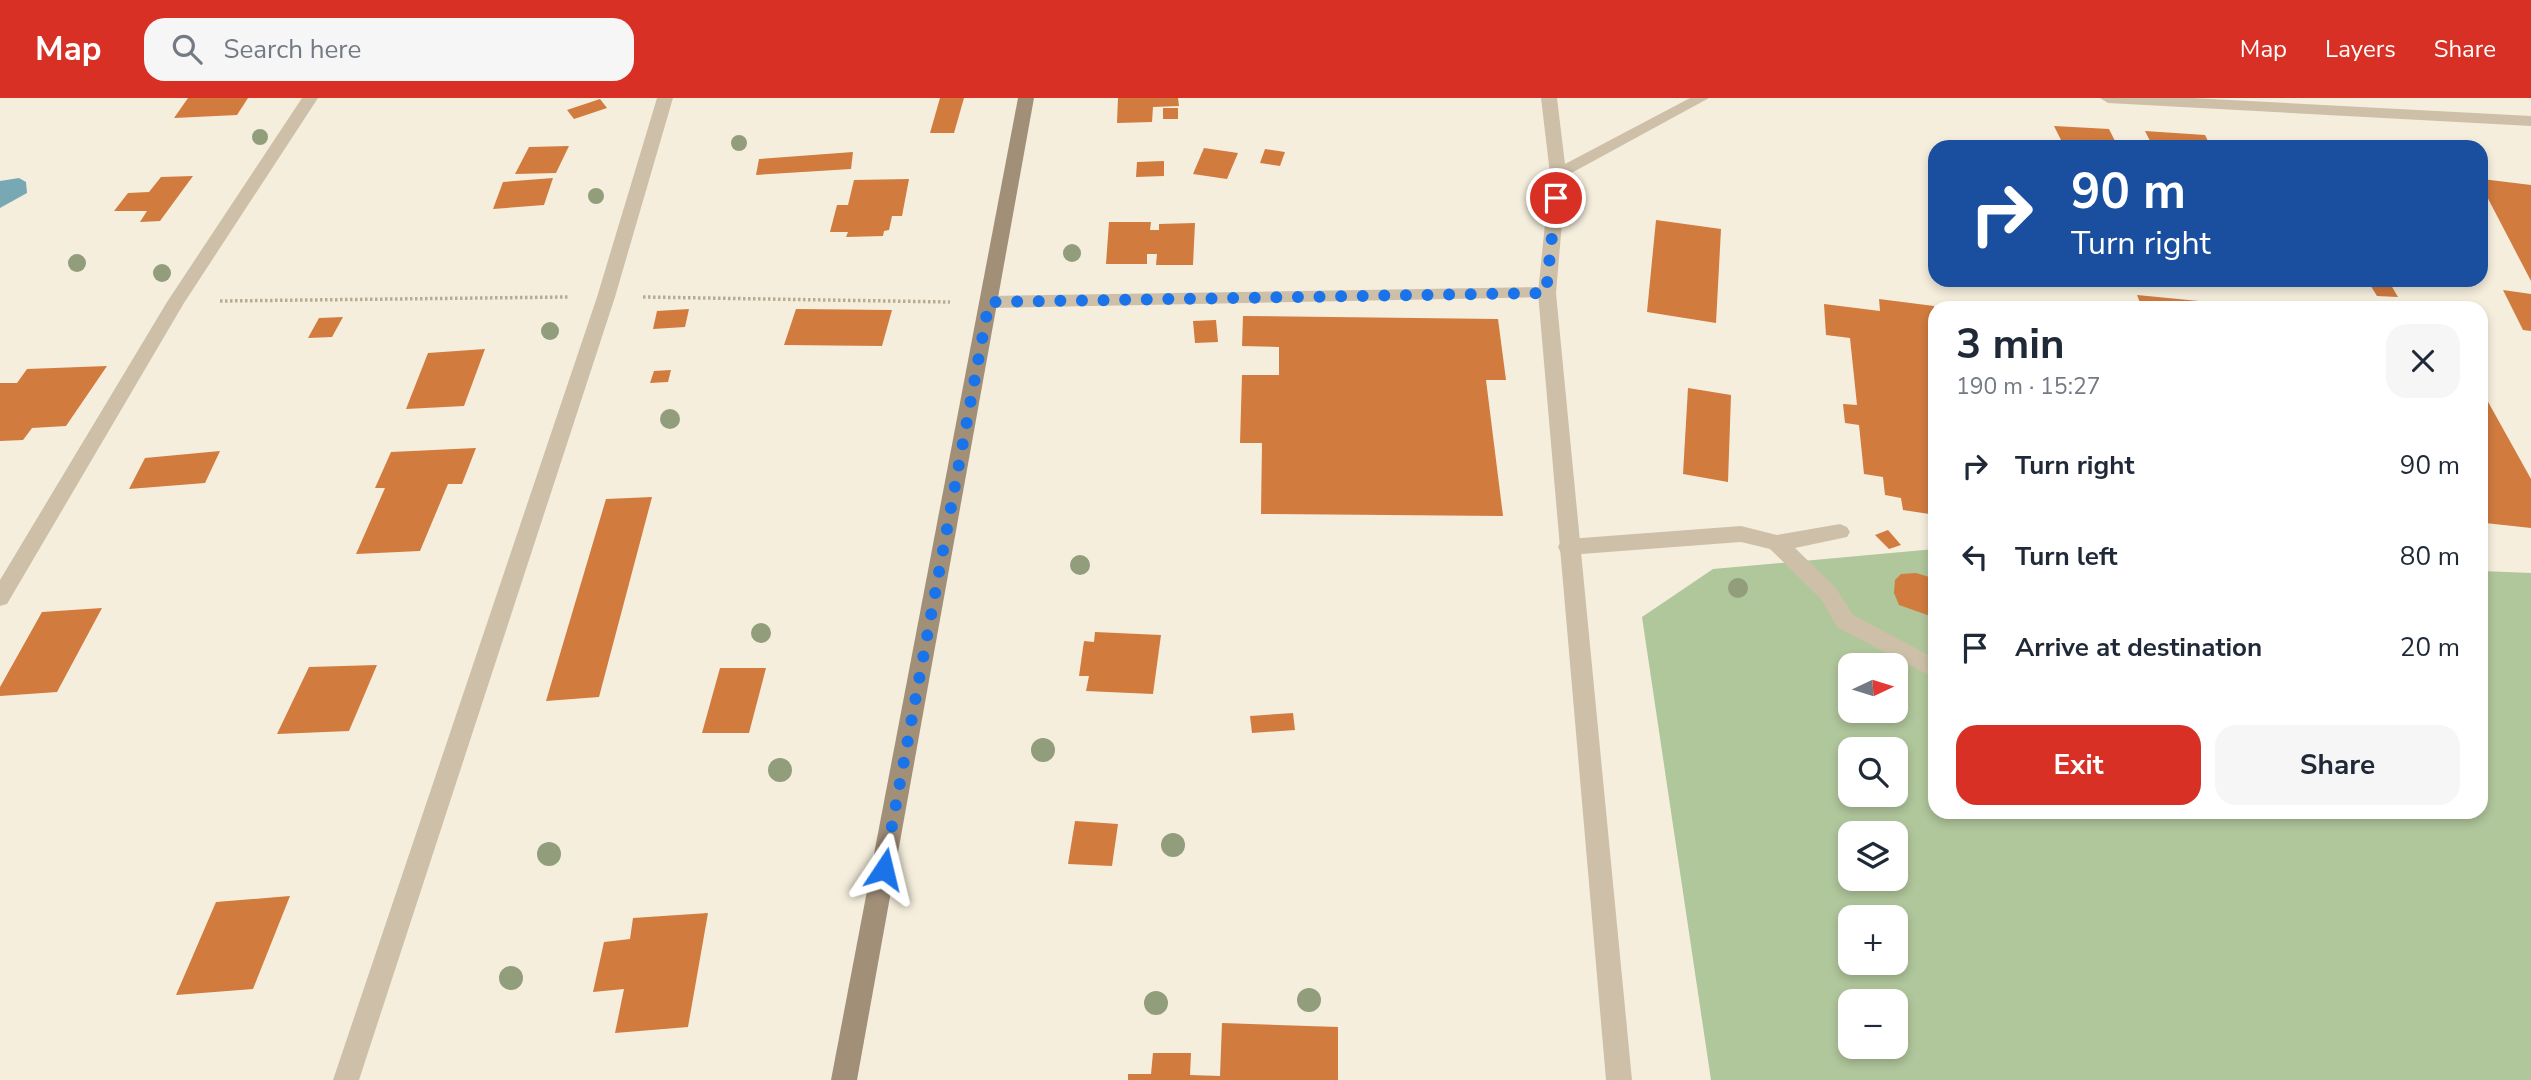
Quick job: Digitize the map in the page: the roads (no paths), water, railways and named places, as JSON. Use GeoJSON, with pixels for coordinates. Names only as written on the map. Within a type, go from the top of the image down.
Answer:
{"type":"FeatureCollection","features":[{"type":"Feature","properties":{"kind":"street"},"geometry":{"type":"LineString","coordinates":[[0,598],[176,302],[310,98]]}},
{"type":"Feature","properties":{"kind":"street"},"geometry":{"type":"LineString","coordinates":[[346,1080],[606,297],[665,98]]}},
{"type":"Feature","properties":{"kind":"street"},"geometry":{"type":"LineString","coordinates":[[844,1080],[1026,98]]}},
{"type":"Feature","properties":{"kind":"street"},"geometry":{"type":"LineString","coordinates":[[1549,98],[1558,174],[1546,293],[1619,1080]]}},
{"type":"Feature","properties":{"kind":"street"},"geometry":{"type":"LineString","coordinates":[[1558,174],[1701,98]]}},
{"type":"Feature","properties":{"kind":"street"},"geometry":{"type":"LineString","coordinates":[[2108,98],[2531,121]]}},
{"type":"Feature","properties":{"kind":"street"},"geometry":{"type":"LineString","coordinates":[[989,302],[1546,293]]}},
{"type":"Feature","properties":{"kind":"street"},"geometry":{"type":"LineString","coordinates":[[1568,547],[1741,534],[1777,543],[1840,532]]}},
{"type":"Feature","properties":{"kind":"street"},"geometry":{"type":"LineString","coordinates":[[1777,543],[1829,594],[1845,621],[1928,666]]}},
{"type":"Feature","properties":{"kind":"water"},"geometry":{"type":"Polygon","coordinates":[[[19,178],[26,182],[27,193],[0,208],[0,181],[19,178]]]}}]}
